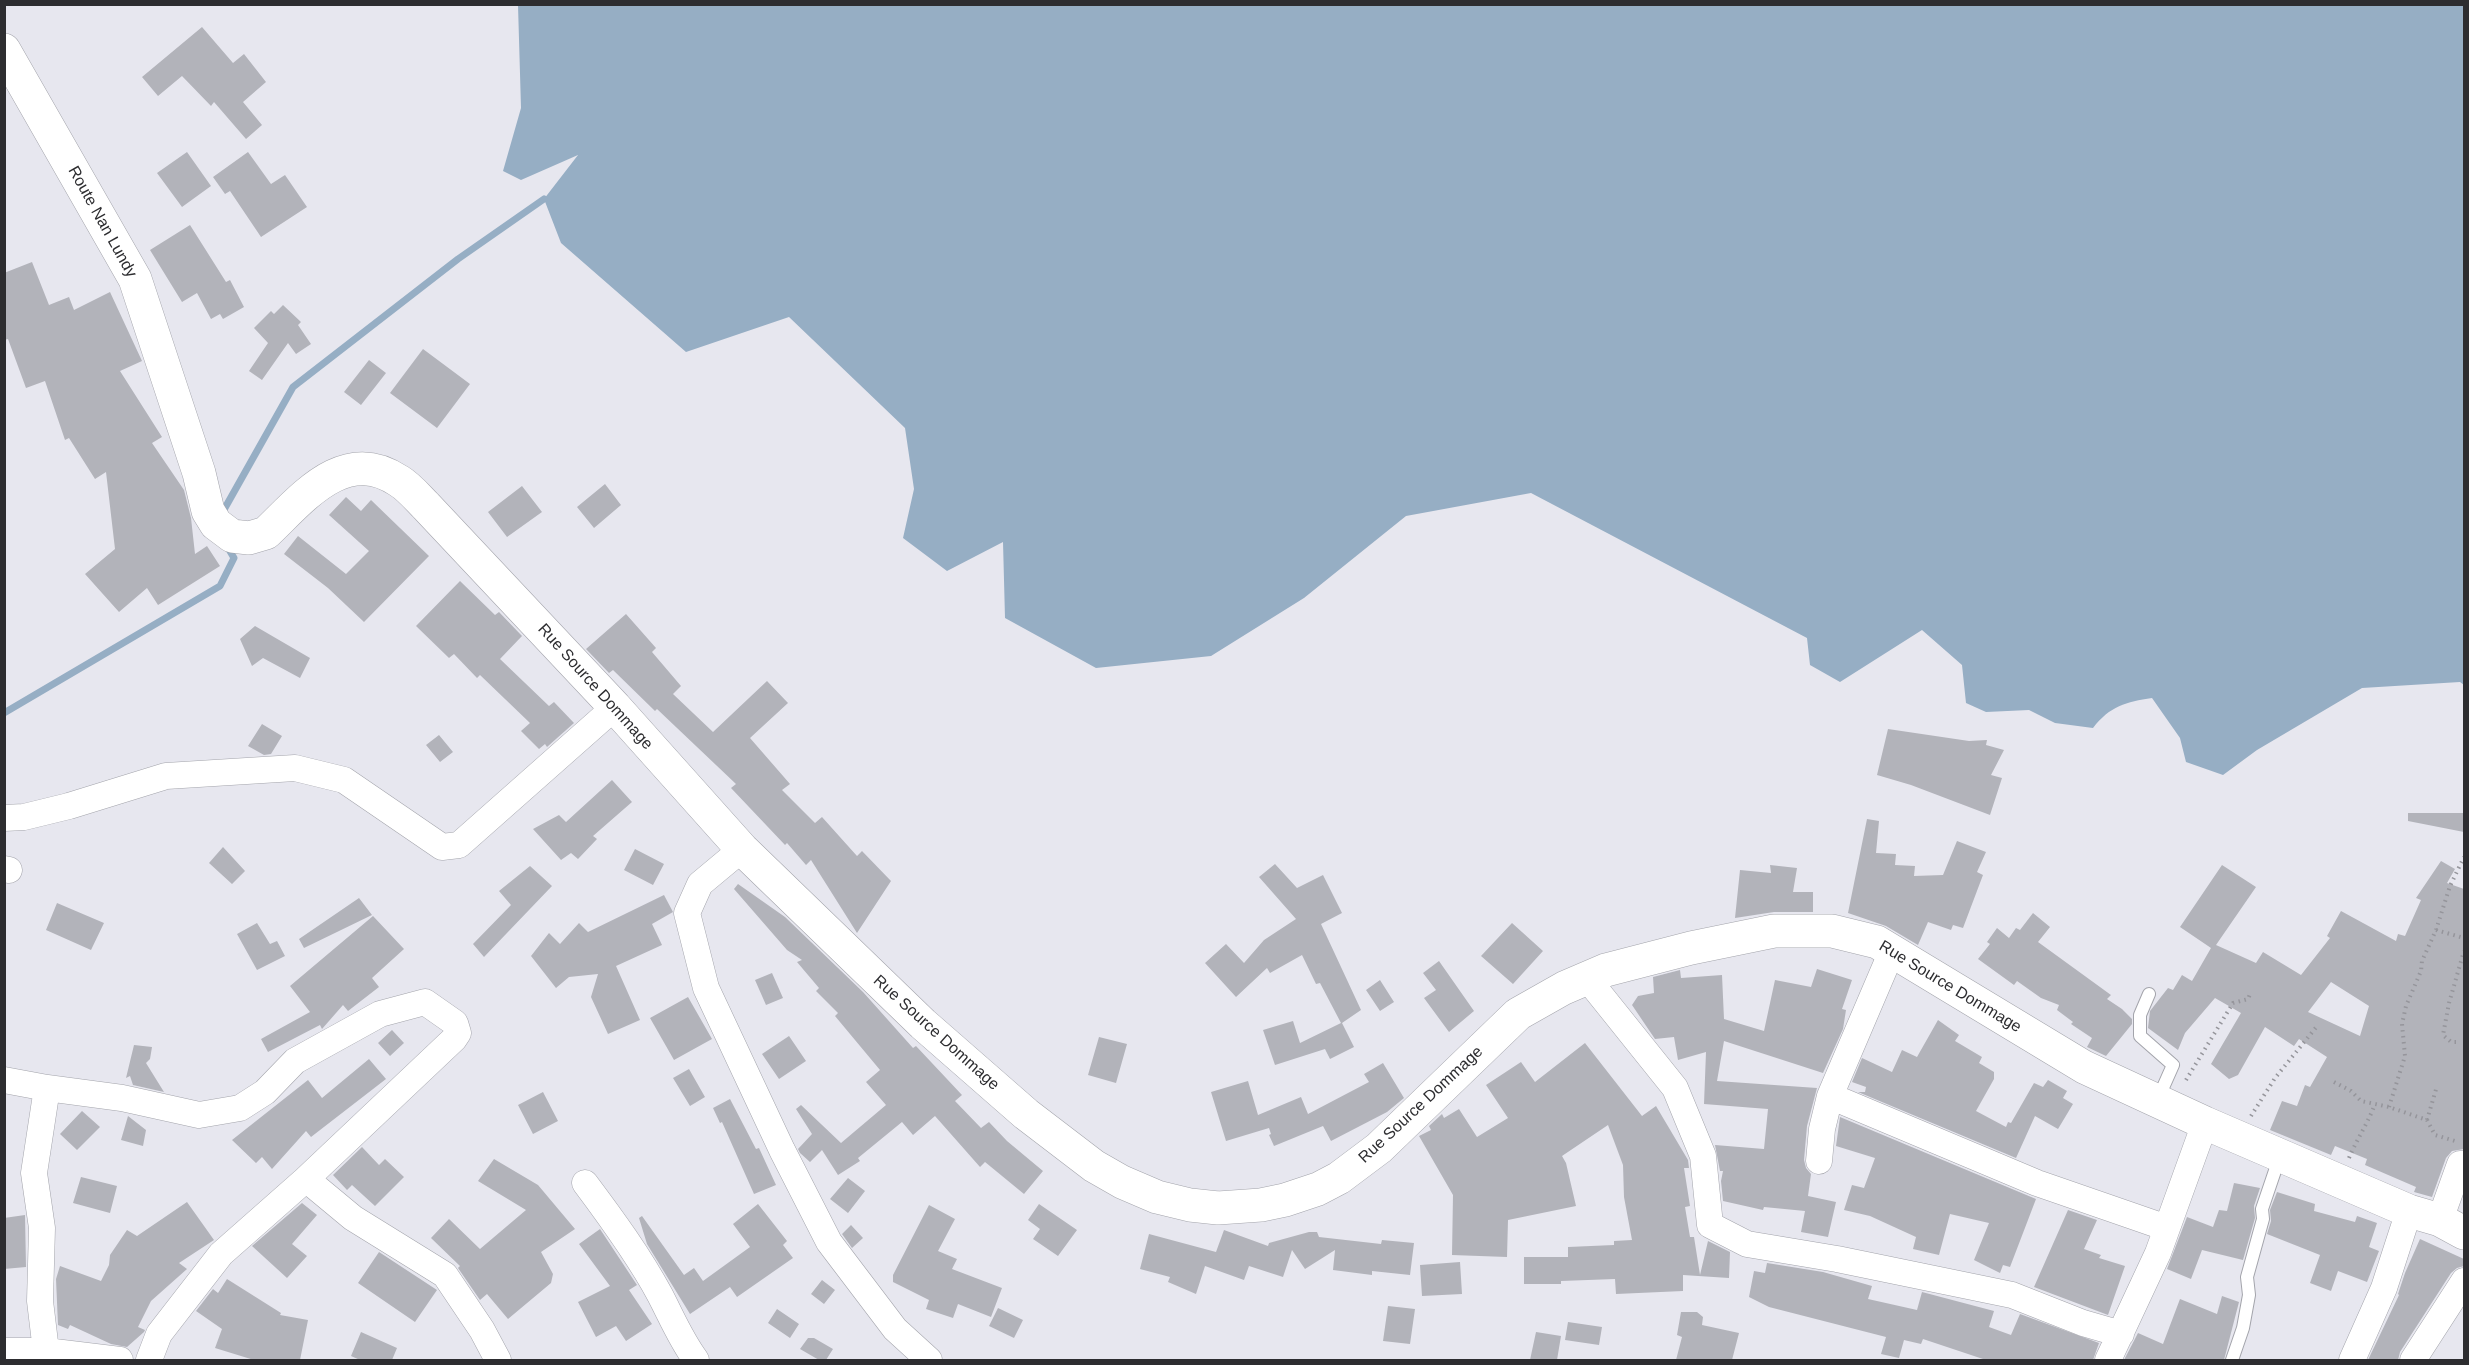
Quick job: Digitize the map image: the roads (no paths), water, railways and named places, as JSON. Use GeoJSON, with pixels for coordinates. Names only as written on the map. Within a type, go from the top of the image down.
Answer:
{"type":"FeatureCollection","features":[{"type":"Feature","properties":{"kind":"main road","name":"Route Nan Lundy"},"geometry":{"type":"LineString","coordinates":[[4,50],[135,279],[199,473],[208,511],[216,524],[232,536],[249,538],[266,533]]}},
{"type":"Feature","properties":{"kind":"main road","name":"Rue Source Dommage"},"geometry":{"type":"LineString","coordinates":[[266,533],[324,479],[338,472],[370,469],[385,473],[400,481],[615,707],[742,849],[923,1024],[1026,1114],[1094,1166],[1122,1182],[1157,1197],[1190,1205],[1218,1208],[1260,1205],[1296,1197],[1339,1179],[1379,1148],[1518,1014],[1586,977],[1691,948],[1774,931],[1832,931],[1877,942],[2084,1067],[2339,1181],[2409,1211],[2452,1226]]}},
{"type":"Feature","properties":{"kind":"street"},"geometry":{"type":"LineString","coordinates":[[4,818],[69,806],[166,776],[295,768],[344,780],[442,847],[459,845],[615,707]]}},
{"type":"Feature","properties":{"kind":"street"},"geometry":{"type":"LineString","coordinates":[[742,849],[700,884],[687,913],[706,988],[782,1150],[829,1242],[896,1329],[929,1360]]}},
{"type":"Feature","properties":{"kind":"street"},"geometry":{"type":"LineString","coordinates":[[1819,1161],[1822,1129],[1830,1096],[1892,951]]}},
{"type":"Feature","properties":{"kind":"street"},"geometry":{"type":"LineString","coordinates":[[1586,977],[1675,1088],[1702,1156],[1710,1226],[1747,1244],[1837,1258],[2012,1295],[2083,1323],[2121,1334]]}},
{"type":"Feature","properties":{"kind":"street"},"geometry":{"type":"LineString","coordinates":[[4,1080],[122,1098],[199,1115],[240,1108],[266,1092],[295,1061],[380,1014],[425,1002],[455,1023],[458,1033],[454,1039],[306,1179],[221,1254],[159,1334],[149,1360]]}},
{"type":"Feature","properties":{"kind":"street"},"geometry":{"type":"LineString","coordinates":[[46,1351],[40,1301],[42,1228],[34,1173],[47,1088]]}},
{"type":"Feature","properties":{"kind":"street"},"geometry":{"type":"LineString","coordinates":[[1830,1096],[2037,1184],[2167,1228]]}},
{"type":"Feature","properties":{"kind":"street"},"geometry":{"type":"LineString","coordinates":[[2108,1360],[2167,1228],[2205,1123]]}},
{"type":"Feature","properties":{"kind":"street"},"geometry":{"type":"LineString","coordinates":[[2452,1226],[2463,1156]]}},
{"type":"Feature","properties":{"kind":"street"},"geometry":{"type":"LineString","coordinates":[[306,1179],[353,1218],[445,1275],[482,1330],[498,1360]]}},
{"type":"Feature","properties":{"kind":"street"},"geometry":{"type":"LineString","coordinates":[[585,1183],[633,1249],[661,1296],[682,1341],[696,1360]]}},
{"type":"Feature","properties":{"kind":"street"},"geometry":{"type":"LineString","coordinates":[[2352,1360],[2384,1288],[2409,1211]]}},
{"type":"Feature","properties":{"kind":"street"},"geometry":{"type":"LineString","coordinates":[[2413,1360],[2464,1281]]}},
{"type":"Feature","properties":{"kind":"street"},"geometry":{"type":"LineString","coordinates":[[4,1351],[46,1351],[120,1360]]}},
{"type":"Feature","properties":{"kind":"lane"},"geometry":{"type":"LineString","coordinates":[[2149,994],[2140,1016],[2140,1036],[2173,1065],[2164,1104]]}},
{"type":"Feature","properties":{"kind":"lane"},"geometry":{"type":"LineString","coordinates":[[2232,1360],[2243,1328],[2249,1295],[2247,1277],[2263,1219],[2262,1209],[2280,1155]]}},
{"type":"Feature","properties":{"kind":"water"},"geometry":{"type":"Polygon","coordinates":[[[518,5],[2464,5],[2464,685],[2460,682],[2362,688],[2257,750],[2223,775],[2186,762],[2180,738],[2152,698],[2119,706],[2093,728],[2055,723],[2029,710],[1986,712],[1966,703],[1962,665],[1922,630],[1840,682],[1810,665],[1807,638],[1531,493],[1406,516],[1304,598],[1211,656],[1096,668],[1005,618],[1003,542],[947,571],[903,538],[914,489],[905,428],[789,317],[686,352],[561,243],[544,199],[578,155],[521,180],[503,171],[521,108],[518,5]]]}},
{"type":"Feature","properties":{"kind":"waterway"},"geometry":{"type":"LineString","coordinates":[[221,515],[293,387],[458,259],[544,199]]}},
{"type":"Feature","properties":{"kind":"waterway"},"geometry":{"type":"LineString","coordinates":[[4,713],[220,586],[234,558],[227,546]]}}]}
